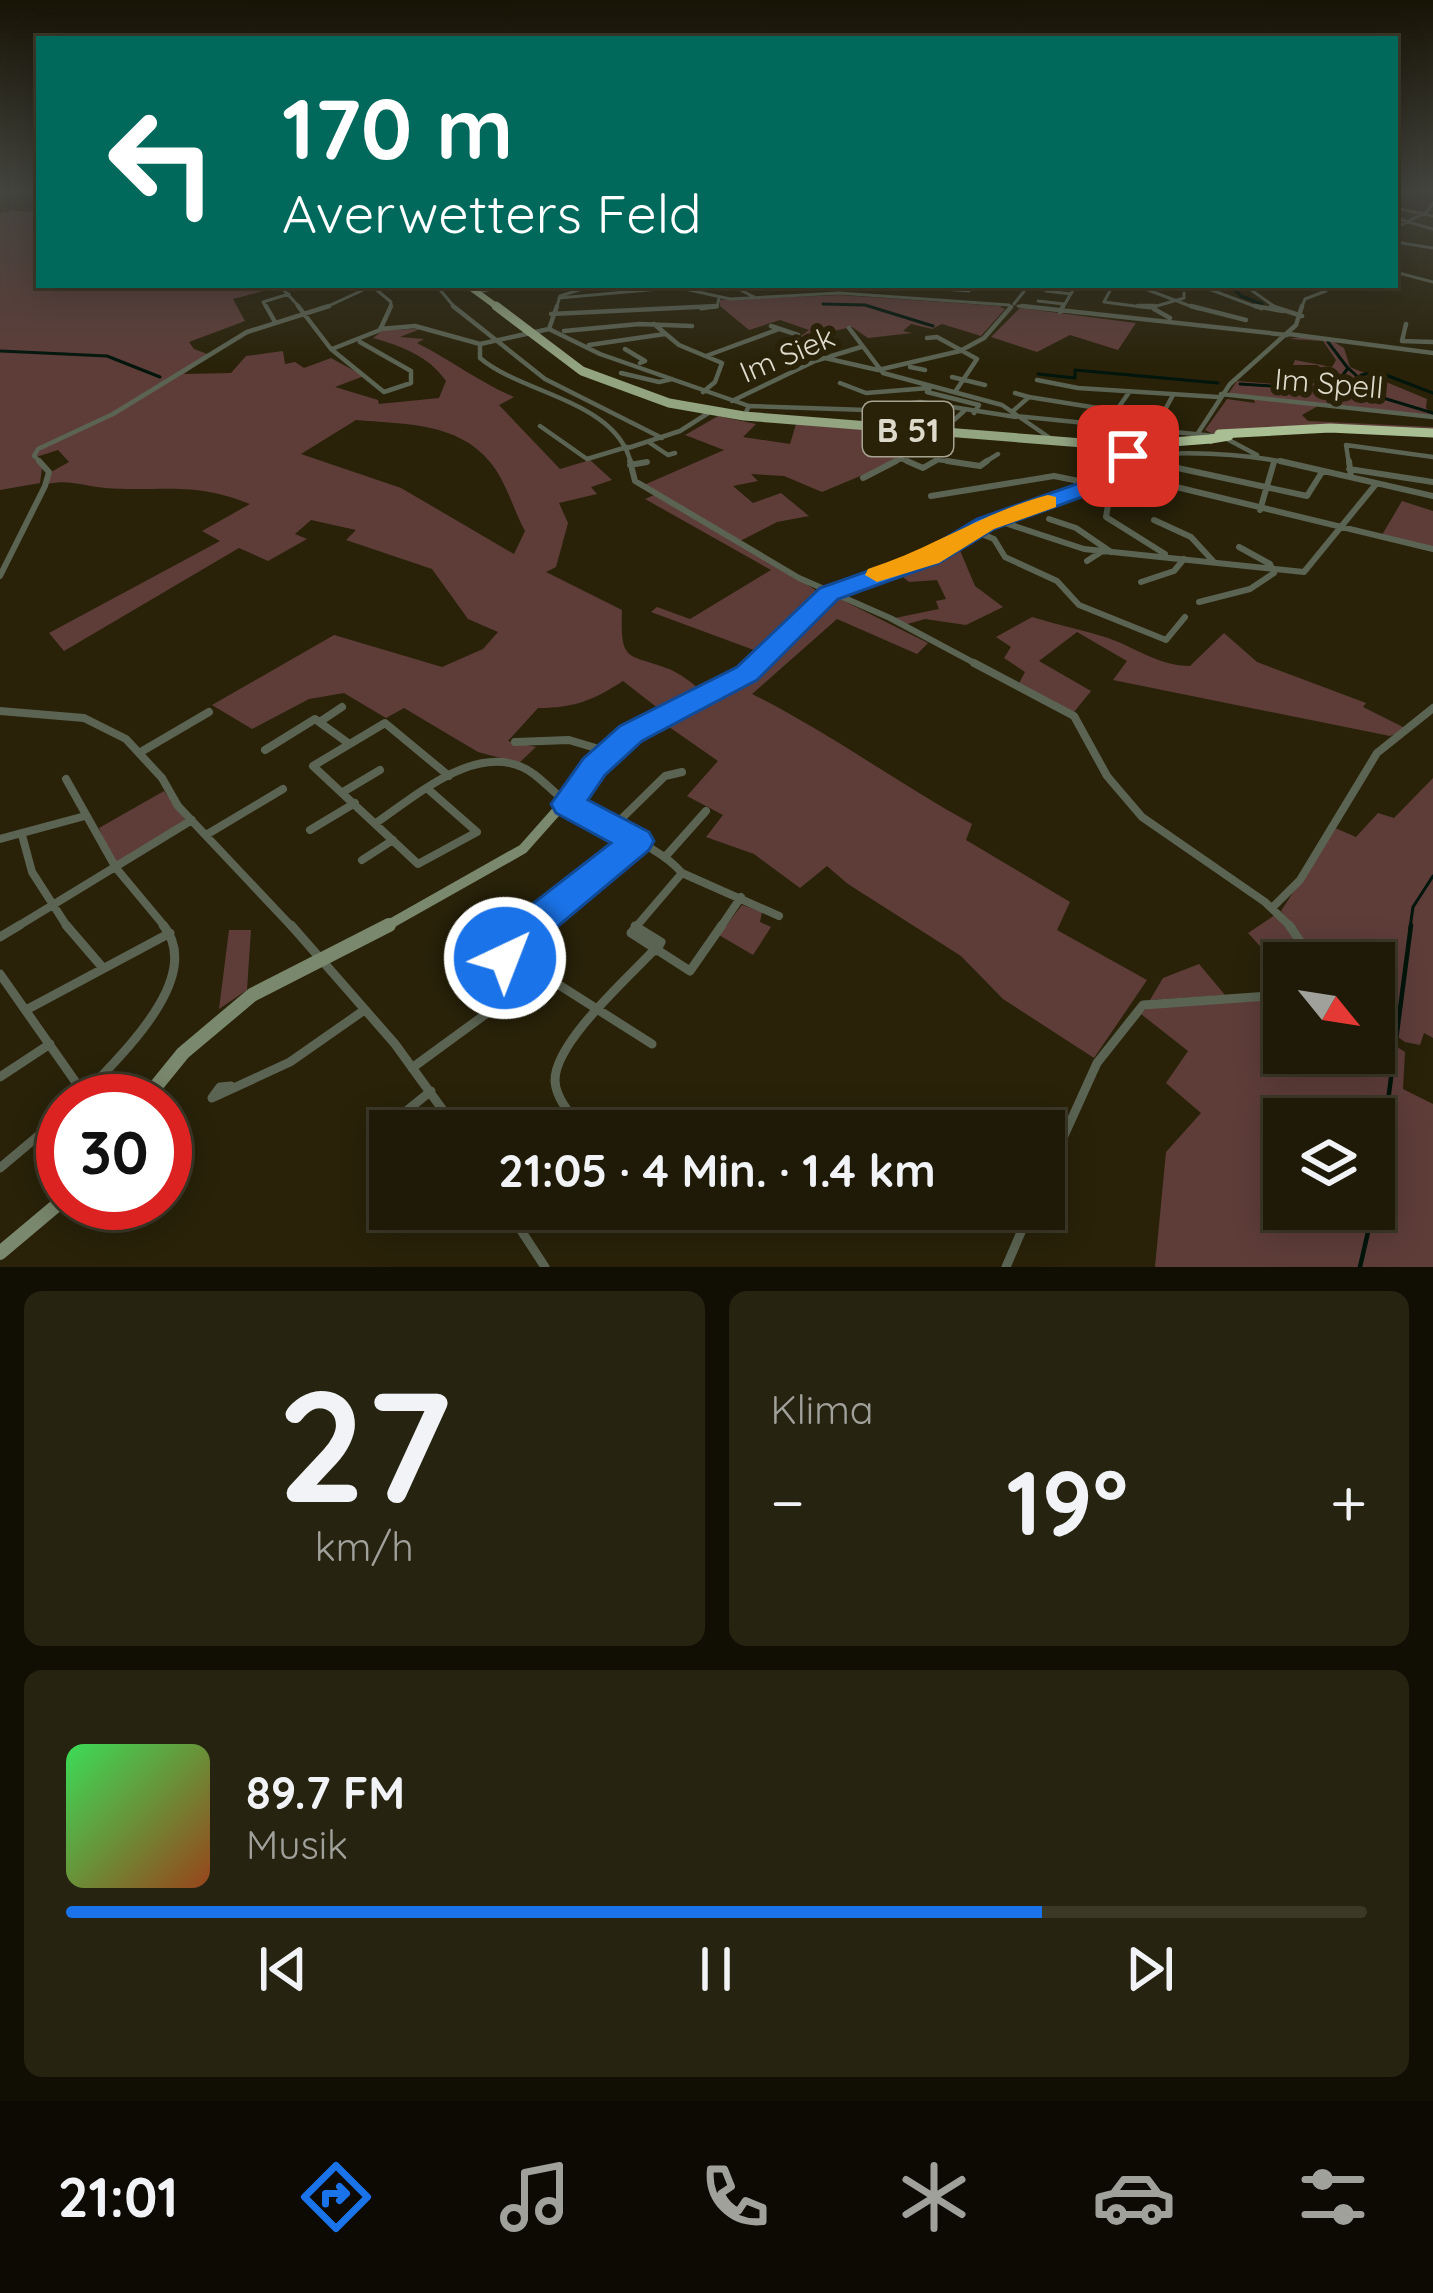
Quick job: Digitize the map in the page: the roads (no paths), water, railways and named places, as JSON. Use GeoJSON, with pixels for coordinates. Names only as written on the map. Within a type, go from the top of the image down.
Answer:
{"type":"FeatureCollection","features":[{"type":"Feature","properties":{"kind":"highway"},"geometry":{"type":"LineString","coordinates":[[1122,449],[1212,436],[1333,430],[1433,434]]}},
{"type":"Feature","properties":{"kind":"main road","name":"B 51"},"geometry":{"type":"LineString","coordinates":[[472,288],[571,365],[607,383],[710,412],[747,411],[1122,449]]}},
{"type":"Feature","properties":{"kind":"street"},"geometry":{"type":"LineString","coordinates":[[1398,273],[1433,282]]}},
{"type":"Feature","properties":{"kind":"street"},"geometry":{"type":"LineString","coordinates":[[282,288],[308,314],[332,349],[384,392],[411,383],[411,371],[360,342]]}},
{"type":"Feature","properties":{"kind":"street"},"geometry":{"type":"LineString","coordinates":[[0,576],[32,524],[46,484],[48,467],[34,456],[36,451],[160,388],[247,332],[308,314],[363,288]]}},
{"type":"Feature","properties":{"kind":"street"},"geometry":{"type":"LineString","coordinates":[[369,288],[392,305],[380,329]]}},
{"type":"Feature","properties":{"kind":"street"},"geometry":{"type":"LineString","coordinates":[[439,288],[463,317],[557,387],[625,415],[662,438]]}},
{"type":"Feature","properties":{"kind":"street"},"geometry":{"type":"LineString","coordinates":[[478,292],[496,288]]}},
{"type":"Feature","properties":{"kind":"street"},"geometry":{"type":"LineString","coordinates":[[549,329],[559,298],[586,288]]}},
{"type":"Feature","properties":{"kind":"street"},"geometry":{"type":"LineString","coordinates":[[559,298],[660,293],[671,288]]}},
{"type":"Feature","properties":{"kind":"street"},"geometry":{"type":"LineString","coordinates":[[677,288],[716,297],[817,294],[968,302],[1433,352]]}},
{"type":"Feature","properties":{"kind":"street"},"geometry":{"type":"LineString","coordinates":[[737,288],[759,299]]}},
{"type":"Feature","properties":{"kind":"street"},"geometry":{"type":"LineString","coordinates":[[817,294],[819,288]]}},
{"type":"Feature","properties":{"kind":"street"},"geometry":{"type":"LineString","coordinates":[[968,302],[969,288]]}},
{"type":"Feature","properties":{"kind":"street"},"geometry":{"type":"LineString","coordinates":[[876,370],[960,351],[984,338],[1027,288]]}},
{"type":"Feature","properties":{"kind":"street"},"geometry":{"type":"LineString","coordinates":[[1060,312],[1074,288]]}},
{"type":"Feature","properties":{"kind":"street"},"geometry":{"type":"LineString","coordinates":[[1101,310],[1111,288]]}},
{"type":"Feature","properties":{"kind":"street"},"geometry":{"type":"LineString","coordinates":[[1142,288],[1212,314],[1246,320]]}},
{"type":"Feature","properties":{"kind":"street"},"geometry":{"type":"LineString","coordinates":[[1138,296],[1150,288]]}},
{"type":"Feature","properties":{"kind":"street"},"geometry":{"type":"LineString","coordinates":[[1206,288],[1252,306],[1303,316]]}},
{"type":"Feature","properties":{"kind":"street"},"geometry":{"type":"LineString","coordinates":[[1248,288],[1283,311]]}},
{"type":"Feature","properties":{"kind":"street"},"geometry":{"type":"LineString","coordinates":[[1046,291],[1071,294]]}},
{"type":"Feature","properties":{"kind":"street"},"geometry":{"type":"LineString","coordinates":[[1212,436],[1220,396],[1288,334],[1303,316],[1305,298],[1326,291]]}},
{"type":"Feature","properties":{"kind":"street"},"geometry":{"type":"LineString","coordinates":[[716,297],[726,292]]}},
{"type":"Feature","properties":{"kind":"street"},"geometry":{"type":"LineString","coordinates":[[1104,302],[1150,308],[1184,298],[1184,292]]}},
{"type":"Feature","properties":{"kind":"street"},"geometry":{"type":"LineString","coordinates":[[275,322],[262,302],[290,294]]}},
{"type":"Feature","properties":{"kind":"street"},"geometry":{"type":"LineString","coordinates":[[551,314],[717,308],[716,297]]}},
{"type":"Feature","properties":{"kind":"street"},"geometry":{"type":"LineString","coordinates":[[1038,301],[1064,304]]}},
{"type":"Feature","properties":{"kind":"street"},"geometry":{"type":"LineString","coordinates":[[1208,321],[1214,306]]}},
{"type":"Feature","properties":{"kind":"street"},"geometry":{"type":"LineString","coordinates":[[1244,331],[1252,306]]}},
{"type":"Feature","properties":{"kind":"street"},"geometry":{"type":"LineString","coordinates":[[1135,315],[1137,307]]}},
{"type":"Feature","properties":{"kind":"street"},"geometry":{"type":"LineString","coordinates":[[1150,308],[1170,318]]}},
{"type":"Feature","properties":{"kind":"street"},"geometry":{"type":"LineString","coordinates":[[1402,350],[1406,324]]}},
{"type":"Feature","properties":{"kind":"street"},"geometry":{"type":"LineString","coordinates":[[654,325],[723,364],[716,382],[703,392]]}},
{"type":"Feature","properties":{"kind":"street"},"geometry":{"type":"LineString","coordinates":[[332,349],[360,342],[380,329],[415,326],[480,344],[549,329],[747,411],[875,410],[954,420],[964,411],[1065,419],[1212,436],[1240,443],[1256,457]]}},
{"type":"Feature","properties":{"kind":"street"},"geometry":{"type":"LineString","coordinates":[[561,332],[692,326]]}},
{"type":"Feature","properties":{"kind":"street"},"geometry":{"type":"LineString","coordinates":[[771,326],[798,335]]}},
{"type":"Feature","properties":{"kind":"street"},"geometry":{"type":"LineString","coordinates":[[849,328],[876,370]]}},
{"type":"Feature","properties":{"kind":"street"},"geometry":{"type":"LineString","coordinates":[[760,338],[779,329]]}},
{"type":"Feature","properties":{"kind":"street"},"geometry":{"type":"LineString","coordinates":[[708,357],[740,340],[769,340],[787,332]]}},
{"type":"Feature","properties":{"kind":"street"},"geometry":{"type":"LineString","coordinates":[[585,346],[665,334]]}},
{"type":"Feature","properties":{"kind":"street"},"geometry":{"type":"LineString","coordinates":[[927,338],[938,337],[977,359],[955,392]]}},
{"type":"Feature","properties":{"kind":"street"},"geometry":{"type":"LineString","coordinates":[[1402,341],[1433,342]]}},
{"type":"Feature","properties":{"kind":"street"},"geometry":{"type":"LineString","coordinates":[[480,344],[480,358],[493,369],[589,416],[627,448],[635,481],[661,500],[739,539],[829,593],[890,618],[1074,716],[1107,774],[1151,826],[1272,908],[1302,942]]}},
{"type":"Feature","properties":{"kind":"street","name":"Im Siek"},"geometry":{"type":"LineString","coordinates":[[731,402],[825,358],[861,347]]}},
{"type":"Feature","properties":{"kind":"street"},"geometry":{"type":"LineString","coordinates":[[626,349],[645,361],[637,364]]}},
{"type":"Feature","properties":{"kind":"street"},"geometry":{"type":"LineString","coordinates":[[825,358],[955,392],[1015,415],[1051,441]]}},
{"type":"Feature","properties":{"kind":"street"},"geometry":{"type":"LineString","coordinates":[[907,365],[925,370]]}},
{"type":"Feature","properties":{"kind":"street"},"geometry":{"type":"LineString","coordinates":[[621,373],[659,382],[672,380]]}},
{"type":"Feature","properties":{"kind":"street"},"geometry":{"type":"LineString","coordinates":[[952,377],[985,385]]}},
{"type":"Feature","properties":{"kind":"street","name":"Im Spell"},"geometry":{"type":"LineString","coordinates":[[1037,380],[1078,388],[1433,417]]}},
{"type":"Feature","properties":{"kind":"street"},"geometry":{"type":"LineString","coordinates":[[840,383],[844,389],[866,393],[944,389]]}},
{"type":"Feature","properties":{"kind":"street"},"geometry":{"type":"LineString","coordinates":[[927,387],[927,392],[979,405],[974,413]]}},
{"type":"Feature","properties":{"kind":"street"},"geometry":{"type":"LineString","coordinates":[[1065,419],[1075,405],[1078,388]]}},
{"type":"Feature","properties":{"kind":"street"},"geometry":{"type":"LineString","coordinates":[[166,1074],[226,1013],[319,958],[500,866],[542,833],[609,752],[643,726],[747,674],[829,593],[931,558],[996,520],[1094,484],[1127,463],[1115,426],[1116,411],[1130,392]]}},
{"type":"Feature","properties":{"kind":"street"},"geometry":{"type":"LineString","coordinates":[[1015,393],[1116,411]]}},
{"type":"Feature","properties":{"kind":"street"},"geometry":{"type":"LineString","coordinates":[[1154,430],[1173,395]]}},
{"type":"Feature","properties":{"kind":"street"},"geometry":{"type":"LineString","coordinates":[[1015,415],[1029,398]]}},
{"type":"Feature","properties":{"kind":"street"},"geometry":{"type":"LineString","coordinates":[[1075,405],[1082,421]]}},
{"type":"Feature","properties":{"kind":"street"},"geometry":{"type":"LineString","coordinates":[[540,426],[587,459],[650,443],[710,412]]}},
{"type":"Feature","properties":{"kind":"street"},"geometry":{"type":"LineString","coordinates":[[650,443],[668,455],[675,453]]}},
{"type":"Feature","properties":{"kind":"street"},"geometry":{"type":"LineString","coordinates":[[1350,478],[1346,445],[1433,457]]}},
{"type":"Feature","properties":{"kind":"street"},"geometry":{"type":"LineString","coordinates":[[1122,449],[1256,457],[1433,496]]}},
{"type":"Feature","properties":{"kind":"street"},"geometry":{"type":"LineString","coordinates":[[863,478],[901,459],[923,468],[938,460],[980,466],[998,454]]}},
{"type":"Feature","properties":{"kind":"street"},"geometry":{"type":"LineString","coordinates":[[1216,475],[1222,455]]}},
{"type":"Feature","properties":{"kind":"street"},"geometry":{"type":"LineString","coordinates":[[630,465],[646,462]]}},
{"type":"Feature","properties":{"kind":"street"},"geometry":{"type":"LineString","coordinates":[[1260,511],[1274,462]]}},
{"type":"Feature","properties":{"kind":"street"},"geometry":{"type":"LineString","coordinates":[[1173,467],[1307,496],[1322,472]]}},
{"type":"Feature","properties":{"kind":"street"},"geometry":{"type":"LineString","coordinates":[[1349,469],[1433,482]]}},
{"type":"Feature","properties":{"kind":"street"},"geometry":{"type":"LineString","coordinates":[[931,496],[1008,486],[1051,472],[1070,473],[1094,484]]}},
{"type":"Feature","properties":{"kind":"street"},"geometry":{"type":"LineString","coordinates":[[1114,472],[1260,511],[1433,549]]}},
{"type":"Feature","properties":{"kind":"street"},"geometry":{"type":"LineString","coordinates":[[996,520],[1059,544],[1298,573],[1307,571],[1376,484]]}},
{"type":"Feature","properties":{"kind":"street"},"geometry":{"type":"LineString","coordinates":[[1108,505],[1106,517],[1167,557]]}},
{"type":"Feature","properties":{"kind":"street"},"geometry":{"type":"LineString","coordinates":[[1049,519],[1076,528],[1106,552]]}},
{"type":"Feature","properties":{"kind":"street"},"geometry":{"type":"LineString","coordinates":[[1154,520],[1192,537],[1213,560]]}},
{"type":"Feature","properties":{"kind":"street"},"geometry":{"type":"LineString","coordinates":[[974,531],[994,539],[1005,556],[1057,581],[1079,605],[1166,640],[1185,617]]}},
{"type":"Feature","properties":{"kind":"street"},"geometry":{"type":"LineString","coordinates":[[1239,547],[1275,569]]}},
{"type":"Feature","properties":{"kind":"street"},"geometry":{"type":"LineString","coordinates":[[1087,561],[1106,552]]}},
{"type":"Feature","properties":{"kind":"street"},"geometry":{"type":"LineString","coordinates":[[1141,581],[1174,571],[1184,559]]}},
{"type":"Feature","properties":{"kind":"street"},"geometry":{"type":"LineString","coordinates":[[1199,602],[1250,589],[1275,569]]}},
{"type":"Feature","properties":{"kind":"street"},"geometry":{"type":"LineString","coordinates":[[266,750],[302,724],[321,721],[342,706]]}},
{"type":"Feature","properties":{"kind":"street"},"geometry":{"type":"LineString","coordinates":[[1272,908],[1292,891],[1317,855],[1328,824],[1357,780],[1389,741],[1412,730],[1433,708]]}},
{"type":"Feature","properties":{"kind":"street"},"geometry":{"type":"LineString","coordinates":[[0,711],[82,715],[116,732],[169,784],[176,802],[319,958],[444,1110]]}},
{"type":"Feature","properties":{"kind":"street"},"geometry":{"type":"LineString","coordinates":[[139,753],[209,712]]}},
{"type":"Feature","properties":{"kind":"street"},"geometry":{"type":"LineString","coordinates":[[321,721],[348,743]]}},
{"type":"Feature","properties":{"kind":"street"},"geometry":{"type":"LineString","coordinates":[[429,790],[477,832],[418,864],[313,766],[385,723],[449,776]]}},
{"type":"Feature","properties":{"kind":"street"},"geometry":{"type":"LineString","coordinates":[[515,742],[569,740],[609,752]]}},
{"type":"Feature","properties":{"kind":"street"},"geometry":{"type":"LineString","coordinates":[[376,823],[482,759],[505,764],[530,773],[567,804],[665,857],[682,873],[779,916]]}},
{"type":"Feature","properties":{"kind":"street"},"geometry":{"type":"LineString","coordinates":[[343,792],[380,770]]}},
{"type":"Feature","properties":{"kind":"street"},"geometry":{"type":"LineString","coordinates":[[613,828],[665,776],[682,772]]}},
{"type":"Feature","properties":{"kind":"street"},"geometry":{"type":"LineString","coordinates":[[66,779],[116,868],[170,933],[177,965],[171,986],[142,1030],[105,1074]]}},
{"type":"Feature","properties":{"kind":"street"},"geometry":{"type":"LineString","coordinates":[[206,835],[283,788]]}},
{"type":"Feature","properties":{"kind":"street"},"geometry":{"type":"LineString","coordinates":[[310,830],[355,803]]}},
{"type":"Feature","properties":{"kind":"street"},"geometry":{"type":"LineString","coordinates":[[665,857],[706,811]]}},
{"type":"Feature","properties":{"kind":"street"},"geometry":{"type":"LineString","coordinates":[[0,839],[85,815]]}},
{"type":"Feature","properties":{"kind":"street"},"geometry":{"type":"LineString","coordinates":[[0,938],[192,820]]}},
{"type":"Feature","properties":{"kind":"street"},"geometry":{"type":"LineString","coordinates":[[22,835],[52,906],[103,969]]}},
{"type":"Feature","properties":{"kind":"street"},"geometry":{"type":"LineString","coordinates":[[362,860],[393,841]]}},
{"type":"Feature","properties":{"kind":"street"},"geometry":{"type":"LineString","coordinates":[[637,841],[508,946],[505,958],[652,1044]]}},
{"type":"Feature","properties":{"kind":"street"},"geometry":{"type":"LineString","coordinates":[[570,1110],[556,1089],[554,1074],[565,1052],[661,942],[635,926],[682,873]]}},
{"type":"Feature","properties":{"kind":"street"},"geometry":{"type":"LineString","coordinates":[[655,950],[690,971],[741,897]]}},
{"type":"Feature","properties":{"kind":"street"},"geometry":{"type":"LineString","coordinates":[[26,1010],[170,933]]}},
{"type":"Feature","properties":{"kind":"street"},"geometry":{"type":"LineString","coordinates":[[0,974],[69,1074]]}},
{"type":"Feature","properties":{"kind":"street"},"geometry":{"type":"LineString","coordinates":[[412,1068],[520,989]]}},
{"type":"Feature","properties":{"kind":"street"},"geometry":{"type":"LineString","coordinates":[[1065,1134],[1097,1064],[1143,1005],[1263,996]]}},
{"type":"Feature","properties":{"kind":"street"},"geometry":{"type":"LineString","coordinates":[[231,1086],[290,1062],[363,1011]]}},
{"type":"Feature","properties":{"kind":"street"},"geometry":{"type":"LineString","coordinates":[[0,1077],[50,1044]]}},
{"type":"Feature","properties":{"kind":"street"},"geometry":{"type":"LineString","coordinates":[[408,1110],[431,1091]]}},
{"type":"Feature","properties":{"kind":"street"},"geometry":{"type":"LineString","coordinates":[[0,1168],[36,1138]]}},
{"type":"Feature","properties":{"kind":"street"},"geometry":{"type":"LineString","coordinates":[[0,1253],[36,1223]]}},
{"type":"Feature","properties":{"kind":"street"},"geometry":{"type":"LineString","coordinates":[[522,1230],[545,1267]]}},
{"type":"Feature","properties":{"kind":"street"},"geometry":{"type":"LineString","coordinates":[[1006,1267],[1022,1230]]}},
{"type":"Feature","properties":{"kind":"waterway"},"geometry":{"type":"LineString","coordinates":[[1233,288],[1262,304]]}},
{"type":"Feature","properties":{"kind":"waterway"},"geometry":{"type":"LineString","coordinates":[[823,304],[865,305],[933,326]]}},
{"type":"Feature","properties":{"kind":"waterway"},"geometry":{"type":"LineString","coordinates":[[1328,342],[1347,367]]}},
{"type":"Feature","properties":{"kind":"waterway"},"geometry":{"type":"LineString","coordinates":[[1,351],[107,356],[160,377]]}},
{"type":"Feature","properties":{"kind":"waterway"},"geometry":{"type":"LineString","coordinates":[[1320,386],[1340,379],[1348,368],[1380,397],[1433,413]]}},
{"type":"Feature","properties":{"kind":"waterway"},"geometry":{"type":"LineString","coordinates":[[1038,374],[1075,378],[1075,370],[1218,383]]}},
{"type":"Feature","properties":{"kind":"waterway"},"geometry":{"type":"LineString","coordinates":[[1361,375],[1378,372],[1433,393]]}},
{"type":"Feature","properties":{"kind":"waterway"},"geometry":{"type":"LineString","coordinates":[[1240,384],[1308,388]]}},
{"type":"Feature","properties":{"kind":"waterway"},"geometry":{"type":"LineString","coordinates":[[1410,928],[1413,907],[1433,876]]}},
{"type":"Feature","properties":{"kind":"waterway"},"geometry":{"type":"LineString","coordinates":[[1388,1098],[1411,925]]}},
{"type":"Feature","properties":{"kind":"waterway"},"geometry":{"type":"LineString","coordinates":[[1360,1267],[1368,1230]]}}]}
